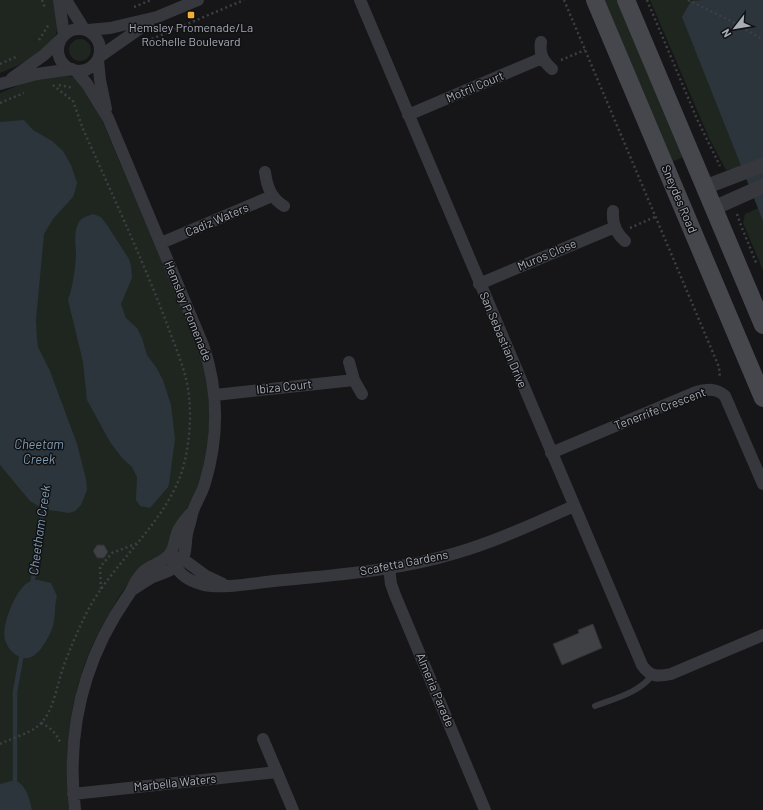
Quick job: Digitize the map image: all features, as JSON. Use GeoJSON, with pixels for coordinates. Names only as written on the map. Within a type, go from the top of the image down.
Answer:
{"type":"FeatureCollection","features":[{"type":"Feature","properties":{"kind":"main road","name":"Sneydes Road"},"geometry":{"type":"LineString","coordinates":[[595,0],[763,398]]}},
{"type":"Feature","properties":{"kind":"main road"},"geometry":{"type":"LineString","coordinates":[[626,0],[763,325]]}},
{"type":"Feature","properties":{"kind":"main road"},"geometry":{"type":"LineString","coordinates":[[683,208],[705,187]]}},
{"type":"Feature","properties":{"kind":"main road"},"geometry":{"type":"LineString","coordinates":[[683,208],[714,208]]}},
{"type":"Feature","properties":{"kind":"street"},"geometry":{"type":"LineString","coordinates":[[58,0],[53,21],[62,37]]}},
{"type":"Feature","properties":{"kind":"street"},"geometry":{"type":"LineString","coordinates":[[66,0],[86,30],[97,38],[101,50],[99,58]]}},
{"type":"Feature","properties":{"kind":"street"},"geometry":{"type":"LineString","coordinates":[[3,83],[44,54],[69,31],[76,29],[86,30],[110,28],[157,17],[198,0]]}},
{"type":"Feature","properties":{"kind":"street","name":"San Sebastian Drive"},"geometry":{"type":"LineString","coordinates":[[360,0],[642,666],[652,675]]}},
{"type":"Feature","properties":{"kind":"street"},"geometry":{"type":"LineString","coordinates":[[3,83],[49,72],[89,69],[99,58],[157,17]]}},
{"type":"Feature","properties":{"kind":"street"},"geometry":{"type":"LineString","coordinates":[[62,37],[59,44],[59,57],[66,67],[74,70]]}},
{"type":"Feature","properties":{"kind":"street"},"geometry":{"type":"LineString","coordinates":[[541,42],[540,52],[542,58],[552,69]]}},
{"type":"Feature","properties":{"kind":"street","name":"Hemsley Promenade"},"geometry":{"type":"LineString","coordinates":[[99,58],[100,80],[108,118]]}},
{"type":"Feature","properties":{"kind":"street","name":"Motril Court"},"geometry":{"type":"LineString","coordinates":[[408,115],[542,58]]}},
{"type":"Feature","properties":{"kind":"street","name":"Hemsley Promenade"},"geometry":{"type":"LineString","coordinates":[[74,70],[87,84],[108,118],[203,345],[212,376],[215,395],[215,436],[212,454],[205,486],[193,511],[187,534],[185,554],[179,563]]}},
{"type":"Feature","properties":{"kind":"street"},"geometry":{"type":"LineString","coordinates":[[705,187],[763,165]]}},
{"type":"Feature","properties":{"kind":"street"},"geometry":{"type":"LineString","coordinates":[[265,172],[272,196],[284,206]]}},
{"type":"Feature","properties":{"kind":"street"},"geometry":{"type":"LineString","coordinates":[[714,208],[763,186]]}},
{"type":"Feature","properties":{"kind":"street","name":"Cadiz Waters"},"geometry":{"type":"LineString","coordinates":[[161,244],[272,196]]}},
{"type":"Feature","properties":{"kind":"street"},"geometry":{"type":"LineString","coordinates":[[613,211],[613,222],[624,240]]}},
{"type":"Feature","properties":{"kind":"street","name":"Muros Close"},"geometry":{"type":"LineString","coordinates":[[479,284],[615,227]]}},
{"type":"Feature","properties":{"kind":"street"},"geometry":{"type":"LineString","coordinates":[[349,362],[354,380],[362,394]]}},
{"type":"Feature","properties":{"kind":"street","name":"Ibiza Court"},"geometry":{"type":"LineString","coordinates":[[215,395],[354,380]]}},
{"type":"Feature","properties":{"kind":"street","name":"Tenerrife Crescent"},"geometry":{"type":"LineString","coordinates":[[551,453],[696,392],[711,389],[719,391],[725,396],[763,484]]}},
{"type":"Feature","properties":{"kind":"street","name":"Scafetta Gardens"},"geometry":{"type":"LineString","coordinates":[[179,563],[180,574],[187,579],[203,585],[226,586],[389,568],[435,559],[476,547],[574,506]]}},
{"type":"Feature","properties":{"kind":"street","name":"Hemsley Promenade"},"geometry":{"type":"LineString","coordinates":[[169,555],[175,544],[177,531],[193,511]]}},
{"type":"Feature","properties":{"kind":"street"},"geometry":{"type":"LineString","coordinates":[[75,810],[72,758],[73,736],[81,695],[89,669],[99,645],[114,617],[142,573],[166,559],[169,555],[179,563],[132,590]]}},
{"type":"Feature","properties":{"kind":"street","name":"Almeria Parade"},"geometry":{"type":"LineString","coordinates":[[389,568],[391,584],[395,595],[486,810]]}},
{"type":"Feature","properties":{"kind":"street"},"geometry":{"type":"LineString","coordinates":[[652,675],[660,676],[671,674],[763,635]]}},
{"type":"Feature","properties":{"kind":"street"},"geometry":{"type":"LineString","coordinates":[[263,739],[293,810]]}},
{"type":"Feature","properties":{"kind":"street","name":"Marbella Waters"},"geometry":{"type":"LineString","coordinates":[[73,794],[277,772]]}},
{"type":"Feature","properties":{"kind":"lane"},"geometry":{"type":"LineString","coordinates":[[595,706],[642,687],[652,675]]}},
{"type":"Feature","properties":{"kind":"path"},"geometry":{"type":"LineString","coordinates":[[42,0],[46,10]]}},
{"type":"Feature","properties":{"kind":"path"},"geometry":{"type":"LineString","coordinates":[[130,9],[151,0]]}},
{"type":"Feature","properties":{"kind":"path"},"geometry":{"type":"LineString","coordinates":[[564,0],[719,367],[719,391]]}},
{"type":"Feature","properties":{"kind":"path"},"geometry":{"type":"LineString","coordinates":[[647,0],[697,119],[730,177]]}},
{"type":"Feature","properties":{"kind":"path"},"geometry":{"type":"LineString","coordinates":[[689,1],[739,25],[763,40]]}},
{"type":"Feature","properties":{"kind":"path"},"geometry":{"type":"LineString","coordinates":[[44,54],[38,42],[53,21]]}},
{"type":"Feature","properties":{"kind":"path"},"geometry":{"type":"LineString","coordinates":[[552,69],[556,63],[585,50]]}},
{"type":"Feature","properties":{"kind":"path"},"geometry":{"type":"LineString","coordinates":[[0,64],[24,53]]}},
{"type":"Feature","properties":{"kind":"path"},"geometry":{"type":"LineString","coordinates":[[0,744],[37,727],[50,709],[64,665],[88,610],[101,589],[155,523],[178,483],[184,465],[190,418],[189,397],[182,366],[158,301],[83,129],[75,106],[70,98],[52,84],[49,72]]}},
{"type":"Feature","properties":{"kind":"path"},"geometry":{"type":"LineString","coordinates":[[738,197],[740,224],[760,272]]}},
{"type":"Feature","properties":{"kind":"path"},"geometry":{"type":"LineString","coordinates":[[624,240],[627,229],[655,217]]}},
{"type":"Feature","properties":{"kind":"path"},"geometry":{"type":"LineString","coordinates":[[101,589],[100,567],[112,553],[139,543]]}},
{"type":"Feature","properties":{"kind":"shaded area"},"geometry":{"type":"Polygon","coordinates":[[[0,0],[54,0],[57,31],[49,45],[33,57],[0,73],[0,0]]]}},
{"type":"Feature","properties":{"kind":"shaded area"},"geometry":{"type":"Polygon","coordinates":[[[603,0],[617,0],[684,157],[671,162],[603,0]]]}},
{"type":"Feature","properties":{"kind":"shaded area"},"geometry":{"type":"Polygon","coordinates":[[[650,0],[763,0],[763,158],[733,169],[726,170],[709,138],[650,0]]]}},
{"type":"Feature","properties":{"kind":"shaded area"},"geometry":{"type":"Polygon","coordinates":[[[80,39],[88,42],[91,50],[88,58],[80,61],[72,58],[69,50],[72,42],[80,39]]]}},
{"type":"Feature","properties":{"kind":"shaded area"},"geometry":{"type":"Polygon","coordinates":[[[67,75],[77,79],[99,113],[198,347],[208,390],[209,434],[200,481],[172,542],[164,553],[131,580],[105,621],[84,665],[77,688],[69,736],[67,785],[69,810],[0,810],[0,93],[39,77],[67,75]]]}},
{"type":"Feature","properties":{"kind":"shaded area"},"geometry":{"type":"Polygon","coordinates":[[[763,206],[763,270],[743,223],[745,214],[763,206]]]}},
{"type":"Feature","properties":{"kind":"water"},"geometry":{"type":"Polygon","coordinates":[[[763,0],[763,221],[682,17],[691,1],[763,0]]]}},
{"type":"Feature","properties":{"kind":"water","name":"Cheetam Creek"},"geometry":{"type":"Polygon","coordinates":[[[24,120],[33,130],[52,141],[63,151],[71,165],[77,183],[73,197],[53,219],[44,234],[36,320],[38,347],[50,371],[77,444],[86,479],[87,490],[81,505],[75,511],[69,513],[43,509],[30,501],[0,465],[0,122],[24,120]]]}},
{"type":"Feature","properties":{"kind":"water"},"geometry":{"type":"Polygon","coordinates":[[[93,214],[101,217],[129,259],[132,278],[121,304],[126,318],[137,328],[142,338],[147,355],[163,380],[171,405],[175,439],[169,484],[150,508],[140,506],[136,500],[137,477],[132,467],[122,458],[110,442],[87,400],[83,362],[68,300],[76,256],[75,234],[77,226],[82,219],[93,214]]]}},
{"type":"Feature","properties":{"kind":"water"},"geometry":{"type":"Polygon","coordinates":[[[38,580],[51,583],[57,596],[54,621],[50,634],[39,651],[29,658],[24,658],[18,656],[9,648],[5,640],[5,626],[13,602],[22,588],[29,582],[38,580]]]}},
{"type":"Feature","properties":{"kind":"water"},"geometry":{"type":"Polygon","coordinates":[[[15,780],[25,789],[32,810],[0,810],[0,784],[15,780]]]}},
{"type":"Feature","properties":{"kind":"building"},"geometry":{"type":"Polygon","coordinates":[[[97,545],[104,545],[108,552],[104,558],[97,558],[93,551],[97,545]]]}},
{"type":"Feature","properties":{"kind":"building"},"geometry":{"type":"Polygon","coordinates":[[[593,624],[602,648],[562,665],[553,644],[579,633],[578,630],[593,624]]]}},
{"type":"Feature","properties":{"kind":"waterway","name":"Cheetham Creek"},"geometry":{"type":"LineString","coordinates":[[32,586],[44,504]]}},
{"type":"Feature","properties":{"kind":"waterway","name":"Cheetham Creek"},"geometry":{"type":"LineString","coordinates":[[15,785],[15,692],[22,653]]}},
{"type":"Feature","properties":{"kind":"place","name":"Hemsley Promenade/La Rochelle Boulevard"},"geometry":{"type":"Point","coordinates":[191,15]}}]}
